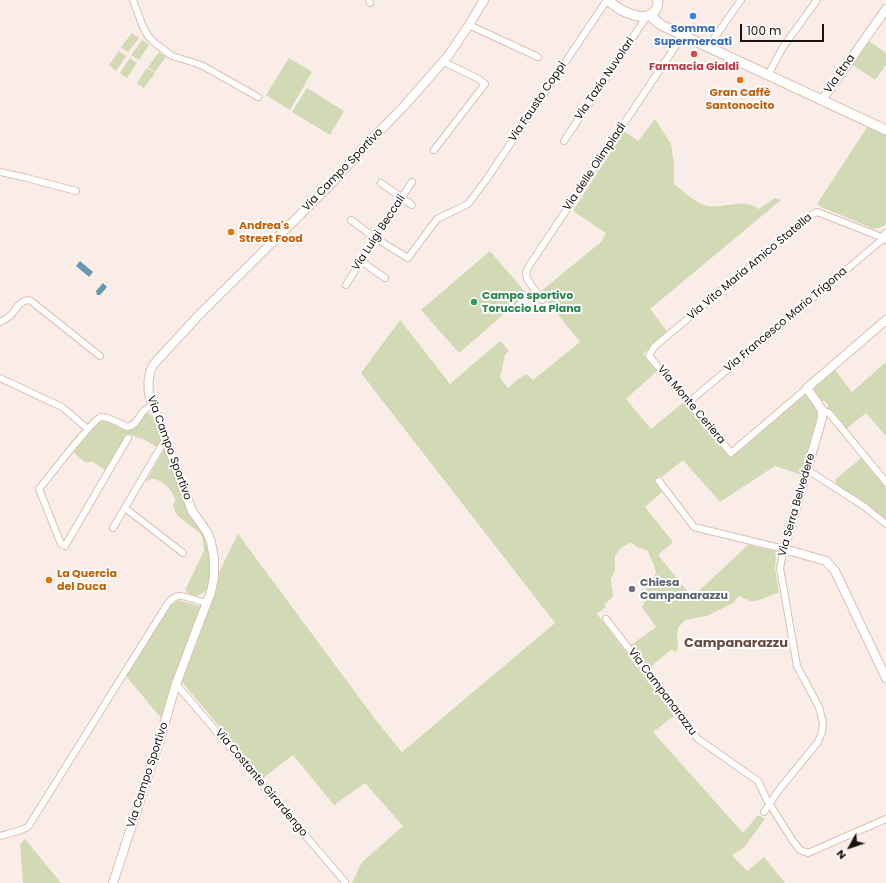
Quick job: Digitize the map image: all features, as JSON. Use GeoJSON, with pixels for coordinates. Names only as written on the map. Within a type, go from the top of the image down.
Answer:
{"type":"FeatureCollection","features":[{"type":"Feature","properties":{"kind":"main road"},"geometry":{"type":"LineString","coordinates":[[608,0],[616,7],[629,14],[640,16],[651,14],[657,15],[660,20],[670,29],[886,129]]}},
{"type":"Feature","properties":{"kind":"main road"},"geometry":{"type":"LineString","coordinates":[[651,14],[658,0]]}},
{"type":"Feature","properties":{"kind":"street"},"geometry":{"type":"LineString","coordinates":[[134,0],[143,27],[148,36],[155,43],[172,56],[203,66],[258,97]]}},
{"type":"Feature","properties":{"kind":"street","name":"Via Campo Sportivo"},"geometry":{"type":"LineString","coordinates":[[113,883],[159,742],[176,684],[211,592],[214,577],[214,558],[211,542],[207,532],[192,511],[149,394],[148,382],[150,370],[198,316],[326,189],[370,141],[406,105],[444,62],[470,25],[484,0]]}},
{"type":"Feature","properties":{"kind":"street","name":"Via Fausto Coppi"},"geometry":{"type":"LineString","coordinates":[[375,238],[408,258],[437,219],[468,204],[486,180],[608,0]]}},
{"type":"Feature","properties":{"kind":"street"},"geometry":{"type":"LineString","coordinates":[[708,47],[742,0]]}},
{"type":"Feature","properties":{"kind":"street"},"geometry":{"type":"LineString","coordinates":[[768,75],[783,47],[817,0]]}},
{"type":"Feature","properties":{"kind":"street","name":"Via Etna"},"geometry":{"type":"LineString","coordinates":[[822,100],[886,9]]}},
{"type":"Feature","properties":{"kind":"street","name":"Via Tazio Nuvolari"},"geometry":{"type":"LineString","coordinates":[[564,141],[643,22],[651,14]]}},
{"type":"Feature","properties":{"kind":"street"},"geometry":{"type":"LineString","coordinates":[[470,25],[538,57]]}},
{"type":"Feature","properties":{"kind":"street","name":"Via delle Olimpiadi"},"geometry":{"type":"LineString","coordinates":[[542,300],[527,279],[526,273],[529,266],[683,35]]}},
{"type":"Feature","properties":{"kind":"street"},"geometry":{"type":"LineString","coordinates":[[434,150],[485,84],[479,79],[444,62]]}},
{"type":"Feature","properties":{"kind":"street"},"geometry":{"type":"LineString","coordinates":[[0,172],[76,191]]}},
{"type":"Feature","properties":{"kind":"street","name":"Via Luigi Beccali"},"geometry":{"type":"LineString","coordinates":[[346,285],[412,182]]}},
{"type":"Feature","properties":{"kind":"street"},"geometry":{"type":"LineString","coordinates":[[381,183],[412,205]]}},
{"type":"Feature","properties":{"kind":"street","name":"Via Vito Maria Amico Statella"},"geometry":{"type":"LineString","coordinates":[[649,356],[654,347],[811,215],[817,212],[885,237]]}},
{"type":"Feature","properties":{"kind":"street"},"geometry":{"type":"LineString","coordinates":[[351,220],[375,238]]}},
{"type":"Feature","properties":{"kind":"street","name":"Via Francesco Mario Trigona"},"geometry":{"type":"LineString","coordinates":[[689,402],[885,237]]}},
{"type":"Feature","properties":{"kind":"street"},"geometry":{"type":"LineString","coordinates":[[361,261],[385,278]]}},
{"type":"Feature","properties":{"kind":"street"},"geometry":{"type":"LineString","coordinates":[[0,322],[8,318],[22,301],[31,301],[100,356]]}},
{"type":"Feature","properties":{"kind":"street"},"geometry":{"type":"LineString","coordinates":[[886,320],[807,388],[822,410],[829,413],[886,482]]}},
{"type":"Feature","properties":{"kind":"street","name":"Via Monte Ceriera"},"geometry":{"type":"LineString","coordinates":[[649,356],[731,453],[807,388]]}},
{"type":"Feature","properties":{"kind":"street"},"geometry":{"type":"LineString","coordinates":[[0,378],[62,407],[88,429]]}},
{"type":"Feature","properties":{"kind":"street"},"geometry":{"type":"LineString","coordinates":[[128,438],[65,546],[61,544],[39,489],[97,419],[106,417],[130,427],[146,409],[153,406]]}},
{"type":"Feature","properties":{"kind":"street","name":"Via Serra Belvedere"},"geometry":{"type":"LineString","coordinates":[[764,812],[778,791],[821,738],[823,728],[818,707],[797,666],[780,568],[806,469],[822,418],[822,410]]}},
{"type":"Feature","properties":{"kind":"street"},"geometry":{"type":"LineString","coordinates":[[113,528],[166,438]]}},
{"type":"Feature","properties":{"kind":"street"},"geometry":{"type":"LineString","coordinates":[[806,469],[865,507],[886,524]]}},
{"type":"Feature","properties":{"kind":"street"},"geometry":{"type":"LineString","coordinates":[[659,481],[694,527],[784,549],[826,562],[834,571],[886,678]]}},
{"type":"Feature","properties":{"kind":"street"},"geometry":{"type":"LineString","coordinates":[[125,508],[183,553]]}},
{"type":"Feature","properties":{"kind":"street"},"geometry":{"type":"LineString","coordinates":[[0,836],[28,827],[168,603],[179,595],[207,603]]}},
{"type":"Feature","properties":{"kind":"street","name":"Via Campanarazzu"},"geometry":{"type":"LineString","coordinates":[[606,619],[698,739],[758,781],[767,800],[800,850],[808,853],[886,819]]}},
{"type":"Feature","properties":{"kind":"street","name":"Via Costante Girardengo"},"geometry":{"type":"LineString","coordinates":[[176,684],[345,882]]}},
{"type":"Feature","properties":{"kind":"green space"},"geometry":{"type":"Polygon","coordinates":[[[132,33],[139,38],[128,52],[121,47],[132,33]]]}},
{"type":"Feature","properties":{"kind":"green space"},"geometry":{"type":"Polygon","coordinates":[[[142,40],[149,45],[139,60],[131,55],[142,40]]]}},
{"type":"Feature","properties":{"kind":"green space"},"geometry":{"type":"Polygon","coordinates":[[[869,41],[886,53],[886,65],[875,80],[853,65],[869,41]]]}},
{"type":"Feature","properties":{"kind":"green space"},"geometry":{"type":"Polygon","coordinates":[[[119,51],[126,56],[116,71],[109,65],[119,51]]]}},
{"type":"Feature","properties":{"kind":"green space"},"geometry":{"type":"Polygon","coordinates":[[[159,52],[166,57],[155,72],[148,67],[159,52]]]}},
{"type":"Feature","properties":{"kind":"green space"},"geometry":{"type":"Polygon","coordinates":[[[130,58],[137,63],[127,78],[120,73],[130,58]]]}},
{"type":"Feature","properties":{"kind":"green space"},"geometry":{"type":"Polygon","coordinates":[[[289,58],[312,72],[290,110],[266,95],[289,58]]]}},
{"type":"Feature","properties":{"kind":"green space"},"geometry":{"type":"Polygon","coordinates":[[[147,68],[155,73],[144,88],[137,83],[147,68]]]}},
{"type":"Feature","properties":{"kind":"green space"},"geometry":{"type":"Polygon","coordinates":[[[307,88],[344,111],[330,135],[292,112],[307,88]]]}},
{"type":"Feature","properties":{"kind":"green space"},"geometry":{"type":"Polygon","coordinates":[[[655,119],[671,144],[674,164],[674,184],[694,200],[708,206],[746,204],[759,209],[775,198],[781,200],[650,309],[667,331],[643,354],[657,371],[626,399],[651,429],[684,402],[731,458],[805,394],[815,404],[817,413],[802,475],[775,466],[720,502],[683,460],[655,481],[662,492],[645,507],[673,542],[658,555],[692,597],[748,545],[775,551],[775,568],[779,593],[755,601],[750,601],[739,596],[732,604],[707,616],[685,620],[678,628],[678,646],[676,653],[672,649],[649,668],[631,645],[656,627],[642,607],[645,601],[645,591],[656,573],[647,550],[637,547],[632,543],[624,546],[615,556],[615,569],[611,580],[613,594],[612,598],[604,604],[606,607],[597,614],[674,716],[653,732],[743,833],[758,815],[765,819],[742,849],[732,855],[747,871],[764,857],[785,883],[352,883],[362,862],[403,826],[365,783],[334,805],[293,755],[263,778],[181,681],[217,576],[238,534],[375,719],[402,752],[555,623],[361,373],[400,320],[450,384],[500,341],[509,351],[505,355],[500,378],[508,388],[526,374],[533,380],[580,342],[540,292],[601,242],[606,233],[573,211],[624,131],[638,141],[655,119]]]}},
{"type":"Feature","properties":{"kind":"green space"},"geometry":{"type":"Polygon","coordinates":[[[868,126],[886,134],[886,223],[884,226],[874,229],[817,204],[868,126]]]}},
{"type":"Feature","properties":{"kind":"green space","name":"Campo sportivo Toruccio La Piana"},"geometry":{"type":"Polygon","coordinates":[[[490,251],[527,294],[459,353],[421,310],[490,251]]]}},
{"type":"Feature","properties":{"kind":"green space"},"geometry":{"type":"Polygon","coordinates":[[[886,362],[886,436],[866,413],[846,429],[828,408],[825,401],[822,401],[813,390],[813,388],[835,370],[852,392],[886,362]]]}},
{"type":"Feature","properties":{"kind":"green space"},"geometry":{"type":"Polygon","coordinates":[[[148,413],[151,416],[161,437],[161,441],[157,447],[141,438],[140,439],[130,434],[126,434],[106,471],[93,462],[85,462],[73,452],[99,421],[106,420],[121,428],[132,429],[148,413]]]}},
{"type":"Feature","properties":{"kind":"green space"},"geometry":{"type":"Polygon","coordinates":[[[166,447],[208,544],[212,571],[208,589],[195,596],[190,595],[185,590],[204,551],[201,534],[178,516],[173,505],[175,501],[174,496],[169,488],[162,482],[155,479],[151,479],[146,482],[166,447]]]}},
{"type":"Feature","properties":{"kind":"green space"},"geometry":{"type":"Polygon","coordinates":[[[861,458],[886,488],[886,522],[842,489],[835,480],[861,458]]]}},
{"type":"Feature","properties":{"kind":"green space"},"geometry":{"type":"Polygon","coordinates":[[[178,600],[202,607],[165,714],[161,718],[126,676],[170,606],[178,600]]]}},
{"type":"Feature","properties":{"kind":"green space"},"geometry":{"type":"Polygon","coordinates":[[[25,839],[61,883],[23,883],[20,845],[25,839]]]}},
{"type":"Feature","properties":{"kind":"water"},"geometry":{"type":"Polygon","coordinates":[[[80,261],[93,272],[89,277],[76,266],[80,261]]]}},
{"type":"Feature","properties":{"kind":"water"},"geometry":{"type":"Polygon","coordinates":[[[103,283],[107,287],[100,295],[97,295],[96,291],[103,283]]]}},
{"type":"Feature","properties":{"kind":"place","name":"Somma Supermercati"},"geometry":{"type":"Point","coordinates":[693,16]}},
{"type":"Feature","properties":{"kind":"place","name":"Farmacia Gialdi"},"geometry":{"type":"Point","coordinates":[694,54]}},
{"type":"Feature","properties":{"kind":"place","name":"Gran Caffè Santonocito"},"geometry":{"type":"Point","coordinates":[740,80]}},
{"type":"Feature","properties":{"kind":"place","name":"Andrea's Street Food"},"geometry":{"type":"Point","coordinates":[231,232]}},
{"type":"Feature","properties":{"kind":"place","name":"Campo sportivo Toruccio La Piana"},"geometry":{"type":"Point","coordinates":[474,302]}},
{"type":"Feature","properties":{"kind":"place","name":"La Quercia del Duca"},"geometry":{"type":"Point","coordinates":[49,580]}},
{"type":"Feature","properties":{"kind":"place","name":"Chiesa Campanarazzu"},"geometry":{"type":"Point","coordinates":[632,589]}},
{"type":"Feature","properties":{"kind":"district","name":"Campanarazzu"},"geometry":{"type":"Point","coordinates":[736,644]}}]}
